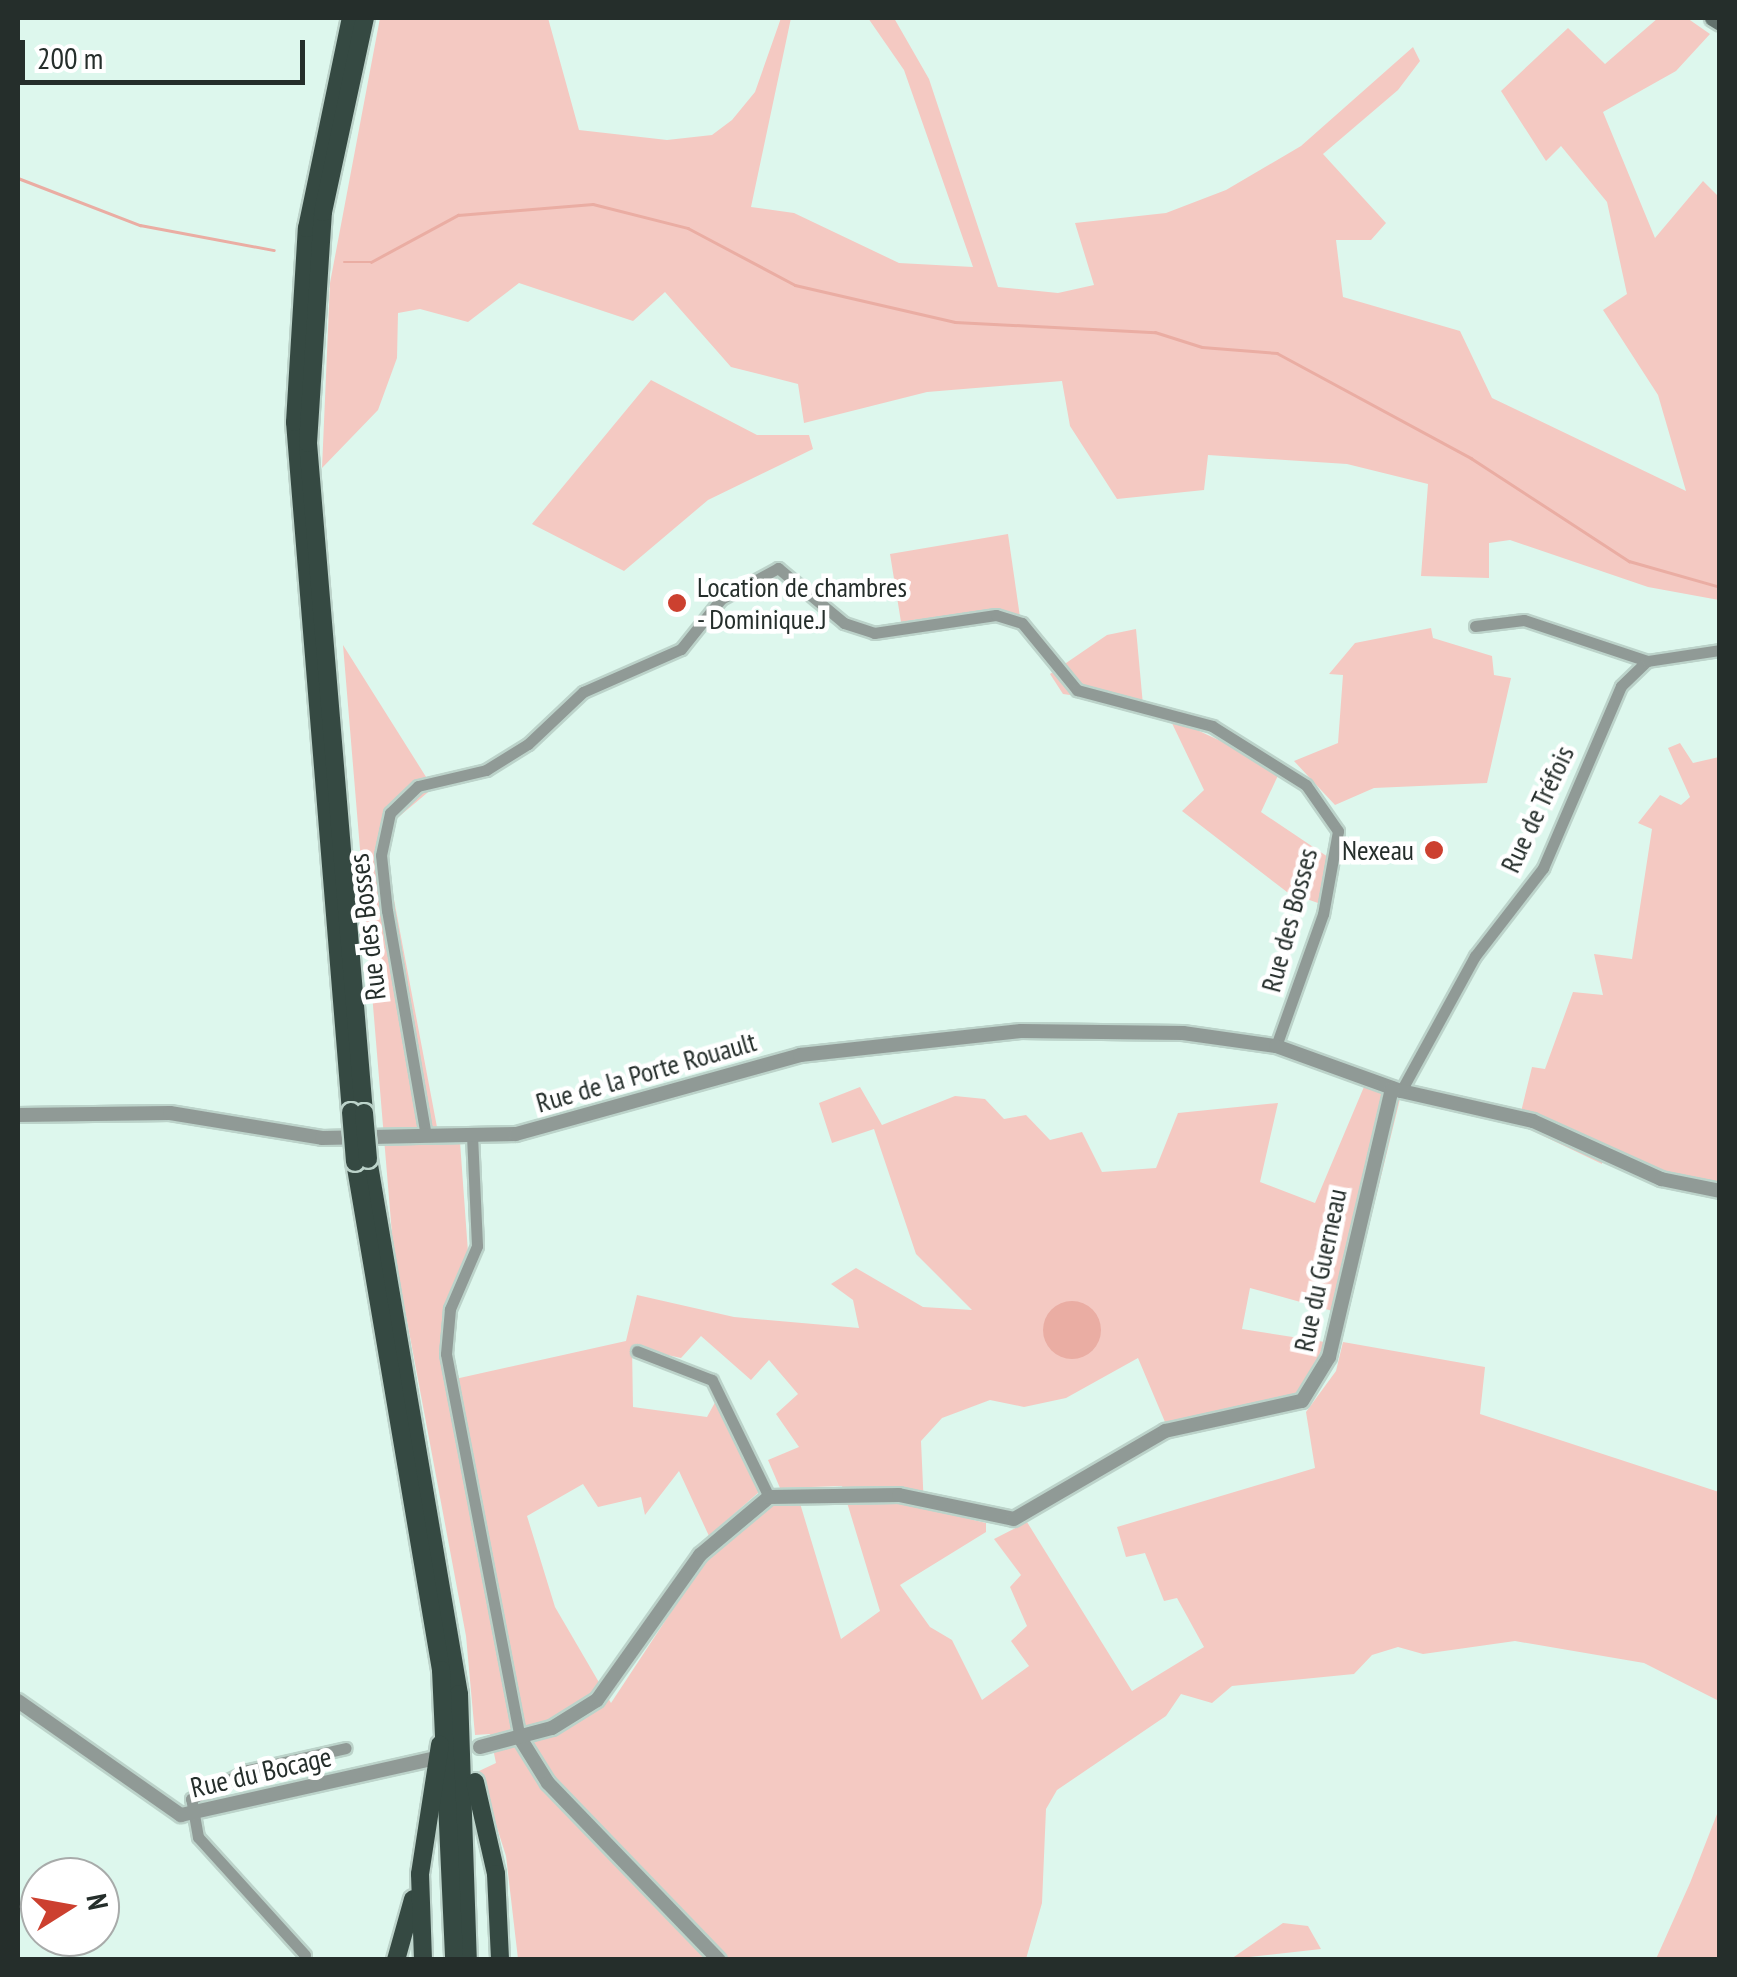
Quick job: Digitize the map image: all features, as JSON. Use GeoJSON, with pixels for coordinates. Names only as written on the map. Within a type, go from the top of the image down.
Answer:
{"type":"FeatureCollection","features":[{"type":"Feature","properties":{"kind":"highway"},"geometry":{"type":"LineString","coordinates":[[351,18],[307,228],[295,422],[362,1161],[441,1670],[454,1960]]}},
{"type":"Feature","properties":{"kind":"highway"},"geometry":{"type":"LineString","coordinates":[[358,1113],[308,423],[323,212],[365,18]]}},
{"type":"Feature","properties":{"kind":"highway"},"geometry":{"type":"LineString","coordinates":[[362,1161],[459,1694],[496,1874],[504,1960]]}},
{"type":"Feature","properties":{"kind":"highway"},"geometry":{"type":"LineString","coordinates":[[396,1960],[420,1874],[438,1770],[441,1670]]}},
{"type":"Feature","properties":{"kind":"highway"},"geometry":{"type":"LineString","coordinates":[[459,1694],[468,1960]]}},
{"type":"Feature","properties":{"kind":"highway"},"geometry":{"type":"LineString","coordinates":[[420,1874],[424,1960]]}},
{"type":"Feature","properties":{"kind":"main road"},"geometry":{"type":"LineString","coordinates":[[1712,18],[1720,23]]}},
{"type":"Feature","properties":{"kind":"street","name":"Rue des Bosses"},"geometry":{"type":"LineString","coordinates":[[426,1136],[386,910],[381,855],[390,813],[418,786],[486,770],[514,752],[583,692],[681,649],[721,598],[778,568],[844,623],[874,632],[996,615],[1022,623],[1077,690],[1212,726],[1306,784],[1338,831],[1323,914],[1276,1046]]}},
{"type":"Feature","properties":{"kind":"street"},"geometry":{"type":"LineString","coordinates":[[1475,626],[1524,620],[1648,661],[1720,650]]}},
{"type":"Feature","properties":{"kind":"street","name":"Rue de Tréfois"},"geometry":{"type":"LineString","coordinates":[[1396,1090],[1475,956],[1543,868],[1621,686],[1648,661]]}},
{"type":"Feature","properties":{"kind":"street","name":"Rue de la Porte Rouault"},"geometry":{"type":"LineString","coordinates":[[18,1115],[124,1110],[322,1138],[472,1135],[563,1126],[729,1068],[909,1041],[1094,1031],[1276,1046],[1396,1090],[1532,1121],[1661,1180],[1720,1191]]}},
{"type":"Feature","properties":{"kind":"street","name":"Rue du Guerneau"},"geometry":{"type":"LineString","coordinates":[[769,1497],[899,1495],[996,1520],[1032,1514],[1164,1431],[1302,1401],[1329,1357],[1396,1090]]}},
{"type":"Feature","properties":{"kind":"street"},"geometry":{"type":"LineString","coordinates":[[472,1135],[477,1246],[450,1309],[446,1354],[520,1738],[548,1783],[720,1960]]}},
{"type":"Feature","properties":{"kind":"street"},"geometry":{"type":"LineString","coordinates":[[480,1748],[520,1738],[582,1712],[612,1686],[700,1555],[769,1497],[712,1380],[637,1351]]}},
{"type":"Feature","properties":{"kind":"street","name":"Rue du Bocage"},"geometry":{"type":"LineString","coordinates":[[18,1701],[151,1798],[191,1816],[431,1759]]}},
{"type":"Feature","properties":{"kind":"street"},"geometry":{"type":"LineString","coordinates":[[305,1955],[198,1838],[191,1816],[202,1788],[346,1748]]}},
{"type":"Feature","properties":{"kind":"shaded area"},"geometry":{"type":"Polygon","coordinates":[[[380,18],[548,18],[579,130],[667,140],[712,135],[732,120],[755,92],[781,18],[791,18],[751,207],[794,213],[899,263],[973,267],[904,70],[868,18],[894,18],[929,79],[998,287],[1058,293],[1094,285],[1075,223],[1166,213],[1226,190],[1301,146],[1413,47],[1420,61],[1398,90],[1323,154],[1386,223],[1371,240],[1336,240],[1343,297],[1460,331],[1492,398],[1686,491],[1658,395],[1603,310],[1627,294],[1607,202],[1561,146],[1546,161],[1501,91],[1568,28],[1605,64],[1658,18],[1687,18],[1710,34],[1676,71],[1603,112],[1655,238],[1703,181],[1719,197],[1719,600],[1648,587],[1510,540],[1489,543],[1489,578],[1421,576],[1428,484],[1347,464],[1208,455],[1204,490],[1117,499],[1070,426],[1062,381],[927,392],[804,423],[798,384],[731,367],[665,292],[633,321],[519,283],[468,322],[420,309],[398,313],[397,358],[378,410],[322,468],[330,283],[380,18]]]}},
{"type":"Feature","properties":{"kind":"shaded area"},"geometry":{"type":"Polygon","coordinates":[[[651,380],[757,435],[809,435],[813,449],[708,500],[624,571],[532,524],[651,380]]]}},
{"type":"Feature","properties":{"kind":"shaded area"},"geometry":{"type":"Polygon","coordinates":[[[1008,534],[1022,631],[995,622],[925,633],[919,619],[901,622],[890,554],[1008,534]]]}},
{"type":"Feature","properties":{"kind":"shaded area"},"geometry":{"type":"Polygon","coordinates":[[[1431,628],[1433,638],[1492,656],[1494,675],[1511,678],[1487,783],[1374,788],[1335,805],[1294,761],[1338,743],[1343,675],[1329,674],[1355,643],[1431,628]]]}},
{"type":"Feature","properties":{"kind":"shaded area"},"geometry":{"type":"Polygon","coordinates":[[[1136,629],[1143,705],[1063,694],[1050,674],[1107,635],[1136,629]]]}},
{"type":"Feature","properties":{"kind":"shaded area"},"geometry":{"type":"Polygon","coordinates":[[[343,645],[433,788],[389,825],[385,852],[440,1143],[460,1142],[468,1252],[443,1309],[455,1379],[626,1341],[637,1295],[734,1317],[859,1328],[853,1300],[831,1284],[856,1268],[923,1307],[972,1310],[916,1254],[874,1129],[832,1143],[819,1103],[860,1087],[882,1125],[955,1096],[985,1099],[1004,1119],[1026,1115],[1050,1140],[1082,1132],[1102,1172],[1156,1168],[1178,1113],[1278,1103],[1260,1182],[1315,1203],[1366,1082],[1401,1095],[1347,1315],[1250,1288],[1242,1329],[1325,1342],[1302,1393],[1289,1403],[1165,1422],[1138,1358],[1066,1398],[1024,1407],[990,1400],[942,1418],[921,1441],[924,1508],[986,1523],[986,1532],[900,1585],[930,1627],[952,1640],[982,1700],[1029,1666],[1011,1641],[1027,1626],[1010,1587],[1021,1575],[994,1539],[1027,1522],[1132,1691],[1204,1647],[1177,1598],[1164,1601],[1145,1553],[1126,1557],[1117,1527],[1315,1468],[1306,1412],[1336,1371],[1343,1342],[1485,1367],[1480,1414],[1719,1492],[1719,1701],[1644,1663],[1515,1641],[1423,1654],[1398,1647],[1372,1655],[1354,1674],[1232,1686],[1212,1703],[1181,1694],[1166,1716],[1057,1790],[1046,1809],[1042,1903],[1026,1959],[518,1959],[506,1856],[479,1771],[496,1763],[490,1734],[475,1735],[466,1636],[393,1246],[343,645]],[[701,1336],[681,1358],[632,1347],[633,1407],[707,1417],[718,1397],[759,1492],[709,1536],[679,1471],[645,1515],[641,1497],[598,1507],[583,1484],[527,1516],[555,1607],[611,1703],[704,1562],[763,1506],[799,1500],[841,1639],[880,1611],[842,1486],[780,1488],[768,1460],[799,1447],[776,1414],[798,1394],[769,1360],[751,1380],[701,1336]]]}},
{"type":"Feature","properties":{"kind":"shaded area"},"geometry":{"type":"Polygon","coordinates":[[[1169,717],[1281,769],[1261,812],[1328,857],[1318,903],[1287,892],[1182,811],[1204,790],[1169,717]]]}},
{"type":"Feature","properties":{"kind":"shaded area"},"geometry":{"type":"Polygon","coordinates":[[[1680,743],[1693,763],[1719,757],[1719,1185],[1660,1173],[1603,1145],[1602,1164],[1518,1124],[1532,1067],[1545,1069],[1573,992],[1603,995],[1594,954],[1632,959],[1652,829],[1638,823],[1660,795],[1681,805],[1690,797],[1668,748],[1680,743]]]}},
{"type":"Feature","properties":{"kind":"shaded area"},"geometry":{"type":"Polygon","coordinates":[[[1072,1301],[1093,1309],[1101,1330],[1093,1351],[1072,1359],[1051,1351],[1043,1330],[1051,1309],[1072,1301]]]}},
{"type":"Feature","properties":{"kind":"shaded area"},"geometry":{"type":"Polygon","coordinates":[[[1719,1809],[1719,1959],[1656,1959],[1690,1883],[1719,1809]]]}},
{"type":"Feature","properties":{"kind":"shaded area"},"geometry":{"type":"Polygon","coordinates":[[[1283,1923],[1308,1926],[1321,1949],[1231,1959],[1283,1923]]]}},
{"type":"Feature","properties":{"kind":"waterway"},"geometry":{"type":"LineString","coordinates":[[18,178],[140,225],[274,250]]}},
{"type":"Feature","properties":{"kind":"waterway"},"geometry":{"type":"LineString","coordinates":[[344,262],[371,262],[458,215],[593,204],[688,228],[795,285],[955,322],[1155,332],[1202,347],[1277,353],[1471,458],[1629,561],[1720,587]]}},
{"type":"Feature","properties":{"kind":"place","name":"Location de chambres - Dominique.J"},"geometry":{"type":"Point","coordinates":[677,603]}},
{"type":"Feature","properties":{"kind":"place","name":"Nexeau"},"geometry":{"type":"Point","coordinates":[1434,850]}}]}
